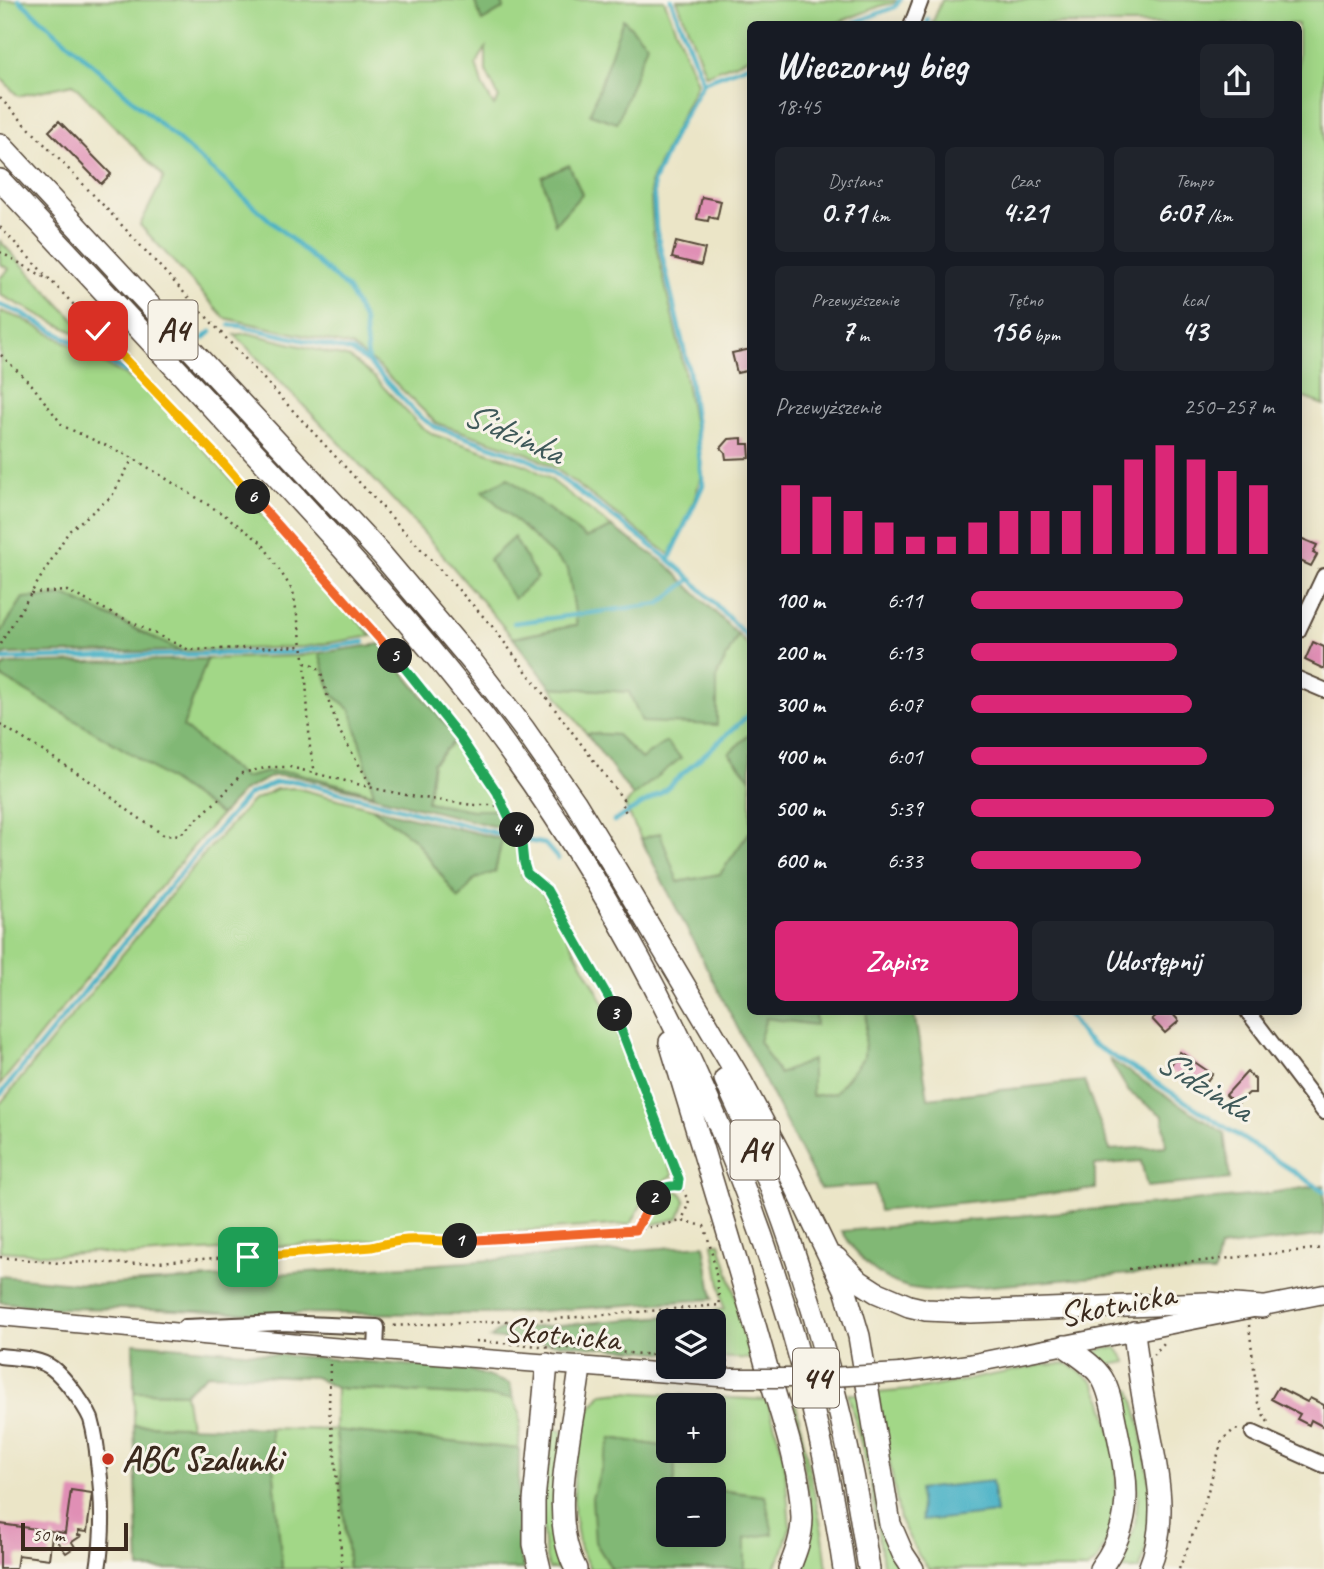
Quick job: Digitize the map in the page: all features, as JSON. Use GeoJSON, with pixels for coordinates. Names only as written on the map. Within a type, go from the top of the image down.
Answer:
{"type":"FeatureCollection","features":[{"type":"Feature","properties":{"kind":"highway","name":"A4"},"geometry":{"type":"LineString","coordinates":[[0,144],[381,554],[524,729],[575,802],[664,953],[738,1107],[792,1246],[841,1420],[869,1569]]}},
{"type":"Feature","properties":{"kind":"highway","name":"A4"},"geometry":{"type":"LineString","coordinates":[[0,180],[269,468],[361,569],[439,661],[486,720],[543,800],[612,910],[650,977],[716,1118],[757,1222],[815,1421],[844,1569]]}},
{"type":"Feature","properties":{"kind":"highway"},"geometry":{"type":"LineString","coordinates":[[664,953],[741,1081],[845,1289],[859,1336],[890,1524],[902,1554],[913,1569]]}},
{"type":"Feature","properties":{"kind":"highway"},"geometry":{"type":"LineString","coordinates":[[650,977],[726,1225],[793,1460],[802,1518],[799,1544],[789,1569]]}},
{"type":"Feature","properties":{"kind":"highway"},"geometry":{"type":"LineString","coordinates":[[825,1247],[848,1271],[876,1292],[926,1310],[981,1312],[1207,1303],[1255,1313]]}},
{"type":"Feature","properties":{"kind":"highway"},"geometry":{"type":"LineString","coordinates":[[1134,1332],[1161,1507],[1158,1539],[1149,1569]]}},
{"type":"Feature","properties":{"kind":"highway"},"geometry":{"type":"LineString","coordinates":[[1065,1346],[1086,1361],[1102,1378],[1110,1399],[1125,1468],[1127,1499],[1122,1525],[1112,1550],[1100,1569]]}},
{"type":"Feature","properties":{"kind":"highway"},"geometry":{"type":"LineString","coordinates":[[540,1569],[534,1544],[534,1501],[547,1364]]}},
{"type":"Feature","properties":{"kind":"highway"},"geometry":{"type":"LineString","coordinates":[[576,1569],[564,1535],[562,1497],[580,1367]]}},
{"type":"Feature","properties":{"kind":"main road","name":"Skotnicka"},"geometry":{"type":"LineString","coordinates":[[0,1316],[580,1367],[732,1378],[814,1378],[900,1373],[969,1364],[1134,1332],[1255,1313],[1324,1294]]}},
{"type":"Feature","properties":{"kind":"street"},"geometry":{"type":"LineString","coordinates":[[913,21],[921,0]]}},
{"type":"Feature","properties":{"kind":"street"},"geometry":{"type":"LineString","coordinates":[[1302,623],[1324,576]]}},
{"type":"Feature","properties":{"kind":"street"},"geometry":{"type":"LineString","coordinates":[[1302,681],[1324,690]]}},
{"type":"Feature","properties":{"kind":"street"},"geometry":{"type":"LineString","coordinates":[[1250,1015],[1324,1112]]}},
{"type":"Feature","properties":{"kind":"street"},"geometry":{"type":"LineString","coordinates":[[142,1330],[281,1323],[377,1327],[376,1350]]}},
{"type":"Feature","properties":{"kind":"street"},"geometry":{"type":"LineString","coordinates":[[0,1356],[41,1363],[52,1368],[79,1398],[90,1418],[96,1441],[103,1496],[102,1544],[98,1569]]}},
{"type":"Feature","properties":{"kind":"street"},"geometry":{"type":"LineString","coordinates":[[1253,1433],[1324,1465]]}},
{"type":"Feature","properties":{"kind":"path"},"geometry":{"type":"LineString","coordinates":[[0,98],[104,206],[492,626],[625,802],[622,807],[626,812]]}},
{"type":"Feature","properties":{"kind":"path"},"geometry":{"type":"LineString","coordinates":[[0,227],[215,454],[398,659],[460,737],[497,792],[515,826],[522,844],[527,873],[547,890],[611,1002],[679,1179],[678,1186]]}},
{"type":"Feature","properties":{"kind":"path"},"geometry":{"type":"LineString","coordinates":[[0,252],[49,280]]}},
{"type":"Feature","properties":{"kind":"path"},"geometry":{"type":"LineString","coordinates":[[1,355],[32,385],[63,426],[133,458],[226,516],[262,543],[293,591],[305,663],[310,748],[315,773]]}},
{"type":"Feature","properties":{"kind":"path"},"geometry":{"type":"LineString","coordinates":[[0,645],[69,531],[112,496],[133,458]]}},
{"type":"Feature","properties":{"kind":"path"},"geometry":{"type":"LineString","coordinates":[[31,593],[66,591],[189,650],[302,646]]}},
{"type":"Feature","properties":{"kind":"path"},"geometry":{"type":"LineString","coordinates":[[305,663],[314,665],[321,672],[340,732],[369,782],[377,789]]}},
{"type":"Feature","properties":{"kind":"path"},"geometry":{"type":"LineString","coordinates":[[0,724],[96,785],[165,835],[181,834],[221,797],[242,773],[270,767],[290,767],[377,789],[472,805],[495,805],[508,816]]}},
{"type":"Feature","properties":{"kind":"path"},"geometry":{"type":"LineString","coordinates":[[636,1230],[660,1189],[668,1186],[678,1186],[689,1201],[682,1221]]}},
{"type":"Feature","properties":{"kind":"path"},"geometry":{"type":"LineString","coordinates":[[0,1257],[59,1263],[130,1264],[358,1248],[410,1240],[440,1242],[636,1230],[682,1221],[704,1226],[713,1259],[720,1305],[555,1319],[377,1327]]}},
{"type":"Feature","properties":{"kind":"path"},"geometry":{"type":"LineString","coordinates":[[1129,1269],[1324,1248]]}},
{"type":"Feature","properties":{"kind":"path"},"geometry":{"type":"LineString","coordinates":[[1255,1313],[1258,1403],[1271,1426]]}},
{"type":"Feature","properties":{"kind":"path"},"geometry":{"type":"LineString","coordinates":[[476,1341],[655,1355]]}},
{"type":"Feature","properties":{"kind":"path"},"geometry":{"type":"LineString","coordinates":[[331,1347],[329,1410],[335,1454],[342,1569]]}},
{"type":"Feature","properties":{"kind":"path"},"geometry":{"type":"LineString","coordinates":[[1179,1569],[1203,1508],[1222,1440],[1235,1429],[1253,1433]]}},
{"type":"Feature","properties":{"kind":"green space"},"geometry":{"type":"Polygon","coordinates":[[[0,0],[474,0],[482,21],[504,8],[501,0],[664,0],[697,83],[650,183],[653,232],[682,359],[702,472],[694,501],[670,555],[555,468],[529,454],[436,423],[379,367],[351,346],[225,318],[140,225],[164,177],[73,84],[18,96],[0,77],[0,0]],[[647,44],[590,114],[617,122],[647,44]],[[486,48],[476,64],[482,85],[494,106],[499,98],[486,71],[486,48]]]}},
{"type":"Feature","properties":{"kind":"green space"},"geometry":{"type":"Polygon","coordinates":[[[474,0],[501,0],[504,8],[482,21],[474,0]]]}},
{"type":"Feature","properties":{"kind":"green space"},"geometry":{"type":"Polygon","coordinates":[[[677,0],[896,0],[842,21],[747,21],[747,59],[706,75],[677,0]]]}},
{"type":"Feature","properties":{"kind":"green space"},"geometry":{"type":"Polygon","coordinates":[[[942,0],[1324,0],[1324,405],[1302,397],[1302,21],[933,21],[942,0]]]}},
{"type":"Feature","properties":{"kind":"green space"},"geometry":{"type":"Polygon","coordinates":[[[623,19],[647,44],[617,123],[590,114],[623,19]]]}},
{"type":"Feature","properties":{"kind":"green space"},"geometry":{"type":"Polygon","coordinates":[[[569,165],[582,194],[555,224],[542,177],[569,165]]]}},
{"type":"Feature","properties":{"kind":"green space"},"geometry":{"type":"Polygon","coordinates":[[[0,241],[97,344],[0,295],[0,278],[9,269],[0,264],[0,241]]]}},
{"type":"Feature","properties":{"kind":"green space"},"geometry":{"type":"Polygon","coordinates":[[[0,311],[23,319],[144,386],[372,636],[304,647],[181,651],[67,596],[23,598],[0,634],[0,311]]]}},
{"type":"Feature","properties":{"kind":"green space"},"geometry":{"type":"Polygon","coordinates":[[[247,333],[350,358],[374,377],[420,426],[435,435],[526,465],[550,479],[612,527],[586,539],[508,479],[484,491],[569,569],[577,625],[513,638],[423,532],[235,335],[247,333]]]}},
{"type":"Feature","properties":{"kind":"green space"},"geometry":{"type":"Polygon","coordinates":[[[508,478],[586,538],[612,527],[666,564],[738,635],[717,675],[717,725],[642,722],[629,692],[551,687],[513,638],[577,625],[568,569],[483,491],[508,478]]]}},
{"type":"Feature","properties":{"kind":"green space"},"geometry":{"type":"Polygon","coordinates":[[[514,537],[537,578],[514,599],[489,560],[514,537]]]}},
{"type":"Feature","properties":{"kind":"green space"},"geometry":{"type":"Polygon","coordinates":[[[67,596],[181,651],[7,654],[0,657],[0,634],[23,598],[67,596]]]}},
{"type":"Feature","properties":{"kind":"green space"},"geometry":{"type":"Polygon","coordinates":[[[738,635],[747,645],[747,737],[729,753],[747,774],[747,836],[720,874],[677,882],[660,833],[641,839],[625,806],[633,796],[680,758],[666,742],[641,759],[617,735],[586,733],[551,687],[630,692],[716,725],[717,675],[738,635]]]}},
{"type":"Feature","properties":{"kind":"green space"},"geometry":{"type":"Polygon","coordinates":[[[380,644],[457,738],[433,763],[427,802],[472,810],[495,810],[505,819],[512,831],[295,776],[272,776],[243,791],[221,815],[135,756],[0,676],[2,667],[8,664],[207,659],[183,727],[244,778],[268,772],[293,772],[374,794],[351,710],[332,694],[319,653],[380,644]]]}},
{"type":"Feature","properties":{"kind":"green space"},"geometry":{"type":"Polygon","coordinates":[[[319,653],[332,694],[351,710],[375,794],[293,772],[268,772],[244,778],[183,727],[207,659],[319,653]]]}},
{"type":"Feature","properties":{"kind":"green space"},"geometry":{"type":"Polygon","coordinates":[[[0,676],[135,756],[221,815],[0,1085],[0,676]]]}},
{"type":"Feature","properties":{"kind":"green space"},"geometry":{"type":"Polygon","coordinates":[[[586,733],[617,735],[641,759],[666,742],[681,758],[633,796],[586,733]]]}},
{"type":"Feature","properties":{"kind":"green space"},"geometry":{"type":"Polygon","coordinates":[[[747,737],[747,774],[729,753],[747,737]]]}},
{"type":"Feature","properties":{"kind":"green space"},"geometry":{"type":"Polygon","coordinates":[[[457,738],[494,793],[495,810],[472,810],[427,802],[433,763],[457,738]]]}},
{"type":"Feature","properties":{"kind":"green space"},"geometry":{"type":"Polygon","coordinates":[[[296,788],[372,808],[415,840],[459,899],[475,879],[495,872],[502,839],[516,843],[522,875],[543,893],[606,1007],[673,1175],[648,1192],[631,1224],[124,1256],[93,1252],[55,1255],[0,1251],[0,1104],[205,853],[252,801],[276,789],[296,788]]]}},
{"type":"Feature","properties":{"kind":"green space"},"geometry":{"type":"Polygon","coordinates":[[[372,808],[502,839],[495,872],[475,879],[459,899],[415,840],[372,808]]]}},
{"type":"Feature","properties":{"kind":"green space"},"geometry":{"type":"Polygon","coordinates":[[[660,833],[678,882],[720,874],[747,836],[747,1015],[815,1015],[816,1025],[766,1018],[759,1041],[779,1074],[812,1060],[812,1096],[835,1093],[864,1057],[867,1015],[914,1015],[928,1098],[1084,1081],[1110,1150],[1166,1146],[1163,1116],[1129,1092],[1109,1059],[1224,1133],[1230,1179],[1147,1187],[1141,1161],[1095,1165],[1095,1189],[879,1211],[875,1185],[820,1189],[641,839],[660,833]]]}},
{"type":"Feature","properties":{"kind":"green space"},"geometry":{"type":"Polygon","coordinates":[[[815,1015],[867,1015],[864,1057],[835,1093],[811,1096],[812,1061],[779,1075],[759,1041],[766,1017],[815,1025],[815,1015]]]}},
{"type":"Feature","properties":{"kind":"green space"},"geometry":{"type":"Polygon","coordinates":[[[1324,1185],[1324,1235],[1219,1248],[1214,1273],[1130,1274],[935,1291],[907,1287],[886,1278],[861,1258],[842,1231],[1250,1196],[1324,1185]]]}},
{"type":"Feature","properties":{"kind":"green space"},"geometry":{"type":"Polygon","coordinates":[[[672,1188],[681,1193],[685,1201],[679,1218],[643,1227],[657,1198],[672,1188]]]}},
{"type":"Feature","properties":{"kind":"green space"},"geometry":{"type":"Polygon","coordinates":[[[713,1243],[720,1243],[754,1359],[726,1358],[724,1309],[713,1243]]]}},
{"type":"Feature","properties":{"kind":"green space"},"geometry":{"type":"Polygon","coordinates":[[[704,1245],[713,1299],[497,1314],[240,1313],[54,1308],[0,1302],[0,1276],[95,1285],[704,1245]]]}},
{"type":"Feature","properties":{"kind":"green space"},"geometry":{"type":"Polygon","coordinates":[[[656,1317],[656,1352],[490,1338],[500,1330],[656,1317]]]}},
{"type":"Feature","properties":{"kind":"green space"},"geometry":{"type":"Polygon","coordinates":[[[133,1343],[469,1370],[510,1384],[513,1398],[336,1388],[315,1377],[207,1374],[185,1393],[134,1392],[133,1343]]]}},
{"type":"Feature","properties":{"kind":"green space"},"geometry":{"type":"Polygon","coordinates":[[[1106,1348],[1117,1348],[1127,1362],[1104,1366],[1089,1354],[1106,1348]]]}},
{"type":"Feature","properties":{"kind":"green space"},"geometry":{"type":"Polygon","coordinates":[[[1068,1364],[1093,1381],[1103,1401],[1117,1455],[1115,1524],[1097,1561],[1088,1569],[929,1569],[917,1553],[900,1520],[877,1393],[921,1389],[1043,1365],[1068,1364]]]}},
{"type":"Feature","properties":{"kind":"green space"},"geometry":{"type":"Polygon","coordinates":[[[1123,1387],[1131,1390],[1140,1423],[1151,1490],[1152,1524],[1140,1569],[1113,1569],[1123,1556],[1135,1526],[1138,1494],[1119,1390],[1123,1387]]]}},
{"type":"Feature","properties":{"kind":"green space"},"geometry":{"type":"Polygon","coordinates":[[[336,1388],[513,1398],[520,1413],[519,1449],[336,1431],[349,1569],[282,1569],[270,1428],[335,1430],[336,1388]]]}},
{"type":"Feature","properties":{"kind":"green space"},"geometry":{"type":"Polygon","coordinates":[[[134,1392],[185,1393],[190,1426],[134,1425],[134,1392]]]}},
{"type":"Feature","properties":{"kind":"green space"},"geometry":{"type":"Polygon","coordinates":[[[602,1394],[656,1394],[656,1445],[611,1438],[595,1542],[612,1569],[590,1569],[580,1549],[574,1513],[574,1478],[577,1441],[589,1410],[602,1394]]]}},
{"type":"Feature","properties":{"kind":"green space"},"geometry":{"type":"Polygon","coordinates":[[[848,1394],[861,1394],[903,1569],[884,1569],[869,1474],[848,1394]]]}},
{"type":"Feature","properties":{"kind":"green space"},"geometry":{"type":"Polygon","coordinates":[[[726,1398],[767,1400],[784,1457],[790,1527],[781,1556],[773,1569],[745,1569],[745,1538],[765,1496],[726,1491],[726,1477],[675,1477],[674,1463],[726,1463],[726,1398]]]}},
{"type":"Feature","properties":{"kind":"green space"},"geometry":{"type":"Polygon","coordinates":[[[796,1404],[823,1536],[827,1569],[803,1569],[811,1530],[808,1487],[792,1405],[796,1404]]]}},
{"type":"Feature","properties":{"kind":"green space"},"geometry":{"type":"Polygon","coordinates":[[[134,1425],[270,1428],[282,1569],[139,1569],[134,1425]]]}},
{"type":"Feature","properties":{"kind":"green space"},"geometry":{"type":"Polygon","coordinates":[[[549,1428],[562,1430],[568,1569],[549,1569],[545,1553],[542,1518],[549,1428]]]}},
{"type":"Feature","properties":{"kind":"green space"},"geometry":{"type":"Polygon","coordinates":[[[336,1430],[519,1449],[518,1552],[525,1569],[349,1569],[336,1430]]]}},
{"type":"Feature","properties":{"kind":"green space"},"geometry":{"type":"Polygon","coordinates":[[[611,1438],[656,1445],[656,1463],[674,1463],[675,1477],[656,1477],[656,1547],[726,1547],[726,1491],[765,1496],[773,1534],[745,1538],[745,1569],[612,1569],[595,1542],[592,1498],[611,1438]]]}},
{"type":"Feature","properties":{"kind":"water"},"geometry":{"type":"Polygon","coordinates":[[[992,1481],[996,1513],[922,1521],[919,1489],[992,1481]]]}},
{"type":"Feature","properties":{"kind":"building"},"geometry":{"type":"Polygon","coordinates":[[[59,121],[111,174],[101,184],[49,131],[59,121]]]}},
{"type":"Feature","properties":{"kind":"building"},"geometry":{"type":"Polygon","coordinates":[[[702,197],[721,201],[717,219],[697,219],[702,197]]]}},
{"type":"Feature","properties":{"kind":"building"},"geometry":{"type":"Polygon","coordinates":[[[676,242],[705,249],[701,265],[672,258],[676,242]]]}},
{"type":"Feature","properties":{"kind":"building"},"geometry":{"type":"Polygon","coordinates":[[[747,350],[747,371],[737,373],[732,353],[747,350]]]}},
{"type":"Feature","properties":{"kind":"building"},"geometry":{"type":"Polygon","coordinates":[[[742,438],[742,444],[747,444],[747,458],[726,459],[721,448],[729,439],[742,438]]]}},
{"type":"Feature","properties":{"kind":"building"},"geometry":{"type":"Polygon","coordinates":[[[1302,539],[1317,545],[1313,553],[1317,555],[1311,566],[1302,562],[1302,539]]]}},
{"type":"Feature","properties":{"kind":"building"},"geometry":{"type":"Polygon","coordinates":[[[1313,642],[1324,647],[1324,669],[1305,660],[1313,642]]]}},
{"type":"Feature","properties":{"kind":"building"},"geometry":{"type":"Polygon","coordinates":[[[1157,1015],[1174,1015],[1179,1021],[1165,1033],[1152,1019],[1157,1015]]]}},
{"type":"Feature","properties":{"kind":"building"},"geometry":{"type":"Polygon","coordinates":[[[1180,1052],[1212,1074],[1200,1091],[1168,1069],[1180,1052]]]}},
{"type":"Feature","properties":{"kind":"building"},"geometry":{"type":"Polygon","coordinates":[[[1247,1072],[1255,1079],[1255,1093],[1249,1093],[1236,1105],[1226,1095],[1247,1072]]]}},
{"type":"Feature","properties":{"kind":"building"},"geometry":{"type":"Polygon","coordinates":[[[1278,1387],[1307,1402],[1310,1398],[1324,1405],[1324,1427],[1311,1420],[1309,1425],[1297,1419],[1300,1414],[1271,1399],[1278,1387]]]}},
{"type":"Feature","properties":{"kind":"building"},"geometry":{"type":"Polygon","coordinates":[[[71,1490],[92,1493],[87,1532],[78,1531],[81,1536],[72,1542],[75,1547],[66,1553],[52,1535],[49,1559],[18,1555],[16,1569],[0,1569],[0,1524],[65,1533],[71,1490]]]}},
{"type":"Feature","properties":{"kind":"waterway"},"geometry":{"type":"LineString","coordinates":[[19,0],[348,289],[364,321],[368,360]]}},
{"type":"Feature","properties":{"kind":"waterway"},"geometry":{"type":"LineString","coordinates":[[669,560],[703,485],[689,371],[656,229],[653,183],[675,133],[703,82],[671,0]]}},
{"type":"Feature","properties":{"kind":"waterway"},"geometry":{"type":"LineString","coordinates":[[859,21],[895,7],[900,0]]}},
{"type":"Feature","properties":{"kind":"waterway"},"geometry":{"type":"LineString","coordinates":[[703,82],[747,66]]}},
{"type":"Feature","properties":{"kind":"waterway","name":"Sidzinka"},"geometry":{"type":"LineString","coordinates":[[0,305],[21,313],[127,372]]}},
{"type":"Feature","properties":{"kind":"waterway","name":"Sidzinka"},"geometry":{"type":"LineString","coordinates":[[230,325],[351,351],[368,362],[420,417],[435,427],[528,459],[552,472],[669,560],[747,637]]}},
{"type":"Feature","properties":{"kind":"waterway","name":"Sidzinka"},"geometry":{"type":"LineString","coordinates":[[204,338],[211,332]]}},
{"type":"Feature","properties":{"kind":"waterway"},"geometry":{"type":"LineString","coordinates":[[514,623],[659,604],[691,579]]}},
{"type":"Feature","properties":{"kind":"waterway"},"geometry":{"type":"LineString","coordinates":[[0,661],[296,652],[364,642]]}},
{"type":"Feature","properties":{"kind":"waterway"},"geometry":{"type":"LineString","coordinates":[[614,821],[661,793],[747,717]]}},
{"type":"Feature","properties":{"kind":"waterway"},"geometry":{"type":"LineString","coordinates":[[0,1095],[248,795],[274,783],[295,781],[507,836]]}},
{"type":"Feature","properties":{"kind":"waterway"},"geometry":{"type":"LineString","coordinates":[[529,841],[545,844],[558,859]]}},
{"type":"Feature","properties":{"kind":"waterway","name":"Sidzinka"},"geometry":{"type":"LineString","coordinates":[[1068,1015],[1092,1044],[1324,1191]]}},
{"type":"Feature","properties":{"kind":"place","name":"ABC Szalunki"},"geometry":{"type":"Point","coordinates":[108,1459]}},
{"type":"Feature","properties":{"kind":"route"},"geometry":{"type":"LineString","coordinates":[[98,331],[215,454],[398,659],[460,737],[497,792],[515,826],[522,844],[527,873],[547,890],[611,1002],[679,1179],[678,1186],[660,1189],[636,1230],[440,1242],[410,1240],[372,1247],[248,1257]]}}]}
